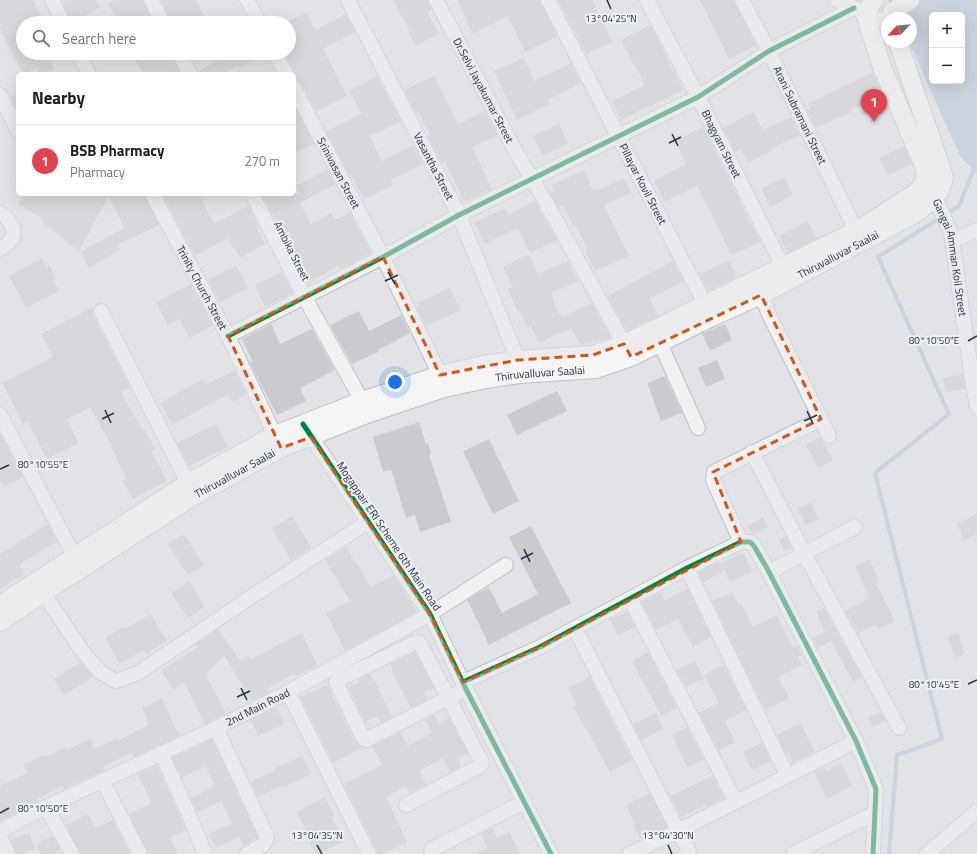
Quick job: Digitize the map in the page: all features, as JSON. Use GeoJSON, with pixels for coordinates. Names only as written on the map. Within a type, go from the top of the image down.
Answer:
{"type":"FeatureCollection","features":[{"type":"Feature","properties":{"kind":"main road"},"geometry":{"type":"LineString","coordinates":[[897,12],[910,0]]}},
{"type":"Feature","properties":{"kind":"main road"},"geometry":{"type":"LineString","coordinates":[[864,7],[882,67],[924,166],[933,198]]}},
{"type":"Feature","properties":{"kind":"main road","name":"Thiruvalluvar Saalai"},"geometry":{"type":"LineString","coordinates":[[307,431],[362,401],[440,374],[483,365],[518,360],[628,351],[660,343],[712,317],[762,295],[913,215],[933,198],[943,184],[944,177],[900,48]]}},
{"type":"Feature","properties":{"kind":"main road","name":"Thiruvalluvar Saalai"},"geometry":{"type":"LineString","coordinates":[[78,562],[188,483],[278,441],[367,414],[444,388],[519,374],[596,369],[706,304],[856,231],[905,200],[933,198]]}},
{"type":"Feature","properties":{"kind":"main road","name":"Thiruvalluvar Saalai"},"geometry":{"type":"LineString","coordinates":[[0,605],[39,587],[78,562],[195,495],[278,441]]}},
{"type":"Feature","properties":{"kind":"main road","name":"Thiruvalluvar Saalai"},"geometry":{"type":"LineString","coordinates":[[0,622],[39,587]]}},
{"type":"Feature","properties":{"kind":"street"},"geometry":{"type":"LineString","coordinates":[[52,0],[60,16]]}},
{"type":"Feature","properties":{"kind":"street"},"geometry":{"type":"LineString","coordinates":[[151,0],[159,16]]}},
{"type":"Feature","properties":{"kind":"street"},"geometry":{"type":"LineString","coordinates":[[247,0],[256,16]]}},
{"type":"Feature","properties":{"kind":"street","name":"Vasantha Street"},"geometry":{"type":"LineString","coordinates":[[348,0],[459,215],[518,360]]}},
{"type":"Feature","properties":{"kind":"street","name":"Dr.Selvi Jayakumar Street"},"geometry":{"type":"LineString","coordinates":[[436,0],[517,154],[628,351]]}},
{"type":"Feature","properties":{"kind":"street","name":"Pillayar Kovil Street"},"geometry":{"type":"LineString","coordinates":[[548,0],[618,138],[706,304]]}},
{"type":"Feature","properties":{"kind":"street","name":"Bhagyam Street"},"geometry":{"type":"LineString","coordinates":[[646,0],[698,97],[783,267]]}},
{"type":"Feature","properties":{"kind":"street","name":"Arani Subramani Street"},"geometry":{"type":"LineString","coordinates":[[742,0],[769,51],[856,231]]}},
{"type":"Feature","properties":{"kind":"street"},"geometry":{"type":"LineString","coordinates":[[837,0],[864,7],[881,14]]}},
{"type":"Feature","properties":{"kind":"street"},"geometry":{"type":"LineString","coordinates":[[228,336],[383,257],[459,215],[618,138],[698,97],[769,51],[864,7]]}},
{"type":"Feature","properties":{"kind":"street"},"geometry":{"type":"LineString","coordinates":[[82,60],[88,72]]}},
{"type":"Feature","properties":{"kind":"street"},"geometry":{"type":"LineString","coordinates":[[183,60],[189,72]]}},
{"type":"Feature","properties":{"kind":"street"},"geometry":{"type":"LineString","coordinates":[[279,60],[285,72]]}},
{"type":"Feature","properties":{"kind":"street","name":"Srinivasan Street"},"geometry":{"type":"LineString","coordinates":[[296,92],[383,257],[440,374]]}},
{"type":"Feature","properties":{"kind":"street"},"geometry":{"type":"LineString","coordinates":[[0,95],[16,127]]}},
{"type":"Feature","properties":{"kind":"street","name":"Trinity Church Street"},"geometry":{"type":"LineString","coordinates":[[153,196],[228,336],[278,441]]}},
{"type":"Feature","properties":{"kind":"street","name":"Ambika Street"},"geometry":{"type":"LineString","coordinates":[[253,196],[304,296],[362,401]]}},
{"type":"Feature","properties":{"kind":"street","name":"Gangai Amman Koil Street"},"geometry":{"type":"LineString","coordinates":[[933,198],[951,237],[977,406]]}},
{"type":"Feature","properties":{"kind":"street"},"geometry":{"type":"LineString","coordinates":[[0,213],[7,218],[13,226],[14,233],[12,239],[6,246],[0,249]]}},
{"type":"Feature","properties":{"kind":"street"},"geometry":{"type":"LineString","coordinates":[[951,237],[977,230]]}},
{"type":"Feature","properties":{"kind":"street"},"geometry":{"type":"LineString","coordinates":[[762,295],[768,312],[829,436]]}},
{"type":"Feature","properties":{"kind":"street"},"geometry":{"type":"LineString","coordinates":[[101,310],[188,483]]}},
{"type":"Feature","properties":{"kind":"street"},"geometry":{"type":"LineString","coordinates":[[660,343],[698,428]]}},
{"type":"Feature","properties":{"kind":"street"},"geometry":{"type":"LineString","coordinates":[[0,415],[78,562]]}},
{"type":"Feature","properties":{"kind":"street"},"geometry":{"type":"LineString","coordinates":[[741,542],[713,480],[714,472],[821,419]]}},
{"type":"Feature","properties":{"kind":"street","name":"Mogappair ERI Scheme 6th Main Road"},"geometry":{"type":"LineString","coordinates":[[307,431],[430,614],[551,854]]}},
{"type":"Feature","properties":{"kind":"street"},"geometry":{"type":"LineString","coordinates":[[752,452],[804,553],[899,728]]}},
{"type":"Feature","properties":{"kind":"street"},"geometry":{"type":"LineString","coordinates":[[39,587],[82,651],[100,672],[116,681],[138,673],[254,595],[368,522]]}},
{"type":"Feature","properties":{"kind":"street"},"geometry":{"type":"LineString","coordinates":[[769,572],[855,527]]}},
{"type":"Feature","properties":{"kind":"street"},"geometry":{"type":"LineString","coordinates":[[406,805],[480,766],[482,763],[448,699],[421,645],[418,642],[414,643],[338,680],[336,682],[363,738],[366,740],[448,699],[465,686],[575,629],[687,568],[741,542],[750,542],[754,546],[769,572],[856,741],[876,788],[873,854]]}},
{"type":"Feature","properties":{"kind":"street","name":"2nd Main Road"},"geometry":{"type":"LineString","coordinates":[[0,831],[46,807],[216,728],[288,692],[430,614],[506,565]]}},
{"type":"Feature","properties":{"kind":"street"},"geometry":{"type":"LineString","coordinates":[[687,568],[787,776]]}},
{"type":"Feature","properties":{"kind":"street"},"geometry":{"type":"LineString","coordinates":[[630,599],[736,802]]}},
{"type":"Feature","properties":{"kind":"street"},"geometry":{"type":"LineString","coordinates":[[575,629],[690,854]]}},
{"type":"Feature","properties":{"kind":"street"},"geometry":{"type":"LineString","coordinates":[[288,692],[369,854]]}},
{"type":"Feature","properties":{"kind":"street"},"geometry":{"type":"LineString","coordinates":[[216,728],[267,837],[264,844],[247,854]]}},
{"type":"Feature","properties":{"kind":"street"},"geometry":{"type":"LineString","coordinates":[[629,854],[644,851],[678,831],[856,741]]}},
{"type":"Feature","properties":{"kind":"street"},"geometry":{"type":"LineString","coordinates":[[161,753],[190,816],[205,854]]}},
{"type":"Feature","properties":{"kind":"street"},"geometry":{"type":"LineString","coordinates":[[102,780],[140,854]]}},
{"type":"Feature","properties":{"kind":"street"},"geometry":{"type":"LineString","coordinates":[[431,850],[524,802]]}},
{"type":"Feature","properties":{"kind":"street"},"geometry":{"type":"LineString","coordinates":[[46,807],[72,854]]}},
{"type":"Feature","properties":{"kind":"street"},"geometry":{"type":"LineString","coordinates":[[927,854],[977,811]]}},
{"type":"Feature","properties":{"kind":"street"},"geometry":{"type":"LineString","coordinates":[[792,854],[874,813]]}},
{"type":"Feature","properties":{"kind":"street"},"geometry":{"type":"LineString","coordinates":[[0,837],[8,854]]}},
{"type":"Feature","properties":{"kind":"highlighted area"},"geometry":{"type":"Polygon","coordinates":[[[383,257],[440,375],[518,360],[593,355],[624,344],[631,357],[761,295],[821,419],[713,472],[741,542],[540,647],[463,682],[430,614],[311,437],[281,448],[228,336],[383,257]]]}},
{"type":"Feature","properties":{"kind":"water"},"geometry":{"type":"Polygon","coordinates":[[[888,0],[977,0],[977,173],[960,156],[912,48],[917,48],[917,12],[895,12],[888,0]]]}},
{"type":"Feature","properties":{"kind":"building"},"geometry":{"type":"Polygon","coordinates":[[[0,0],[33,0],[41,16],[16,16],[16,60],[50,60],[54,69],[47,72],[39,72],[37,68],[28,72],[22,72],[0,29],[0,0]]]}},
{"type":"Feature","properties":{"kind":"building"},"geometry":{"type":"Polygon","coordinates":[[[67,0],[96,0],[100,8],[85,16],[68,16],[63,2],[67,0]]]}},
{"type":"Feature","properties":{"kind":"building"},"geometry":{"type":"Polygon","coordinates":[[[115,0],[143,0],[150,16],[114,16],[108,3],[115,0]]]}},
{"type":"Feature","properties":{"kind":"building"},"geometry":{"type":"Polygon","coordinates":[[[161,0],[196,0],[204,16],[168,16],[161,0]]]}},
{"type":"Feature","properties":{"kind":"building"},"geometry":{"type":"Polygon","coordinates":[[[393,0],[428,0],[432,10],[427,12],[439,33],[416,46],[408,32],[410,31],[393,0]]]}},
{"type":"Feature","properties":{"kind":"building"},"geometry":{"type":"Polygon","coordinates":[[[458,0],[540,0],[557,37],[525,52],[508,16],[472,34],[458,0]]]}},
{"type":"Feature","properties":{"kind":"building"},"geometry":{"type":"Polygon","coordinates":[[[558,0],[592,0],[612,42],[586,54],[558,0]]]}},
{"type":"Feature","properties":{"kind":"building"},"geometry":{"type":"Polygon","coordinates":[[[700,0],[734,0],[756,45],[729,59],[700,0]]]}},
{"type":"Feature","properties":{"kind":"building"},"geometry":{"type":"Polygon","coordinates":[[[307,12],[315,30],[346,14],[355,32],[323,49],[347,96],[316,111],[302,84],[296,80],[296,72],[294,72],[289,60],[296,60],[296,18],[307,12]]]}},
{"type":"Feature","properties":{"kind":"building"},"geometry":{"type":"Polygon","coordinates":[[[651,25],[683,90],[621,120],[612,101],[645,85],[621,40],[651,25]]]}},
{"type":"Feature","properties":{"kind":"building"},"geometry":{"type":"Polygon","coordinates":[[[524,58],[534,81],[571,63],[581,83],[548,100],[550,104],[517,120],[494,71],[524,58]]]}},
{"type":"Feature","properties":{"kind":"building"},"geometry":{"type":"Polygon","coordinates":[[[136,60],[173,60],[179,72],[142,72],[136,60]]]}},
{"type":"Feature","properties":{"kind":"building"},"geometry":{"type":"Polygon","coordinates":[[[219,60],[254,60],[240,68],[238,65],[226,72],[198,71],[219,60]]]}},
{"type":"Feature","properties":{"kind":"building"},"geometry":{"type":"Polygon","coordinates":[[[873,72],[883,95],[851,110],[852,112],[815,128],[807,109],[810,108],[808,104],[873,72]]]}},
{"type":"Feature","properties":{"kind":"building"},"geometry":{"type":"Polygon","coordinates":[[[377,76],[401,121],[370,136],[382,161],[413,145],[423,164],[391,180],[393,185],[364,199],[352,176],[350,177],[326,131],[362,114],[349,91],[377,76]]]}},
{"type":"Feature","properties":{"kind":"building"},"geometry":{"type":"Polygon","coordinates":[[[434,76],[458,124],[485,111],[498,135],[472,147],[492,189],[464,202],[445,162],[442,163],[428,137],[430,136],[418,112],[416,113],[404,90],[434,76]]]}},
{"type":"Feature","properties":{"kind":"building"},"geometry":{"type":"Polygon","coordinates":[[[16,94],[16,108],[11,97],[16,94]]]}},
{"type":"Feature","properties":{"kind":"building"},"geometry":{"type":"Polygon","coordinates":[[[296,110],[314,144],[296,153],[296,110]]]}},
{"type":"Feature","properties":{"kind":"building"},"geometry":{"type":"Polygon","coordinates":[[[753,112],[763,130],[791,117],[800,135],[772,148],[773,150],[748,163],[741,149],[735,152],[723,128],[753,112]]]}},
{"type":"Feature","properties":{"kind":"building"},"geometry":{"type":"Polygon","coordinates":[[[559,124],[568,143],[543,156],[533,136],[559,124]]]}},
{"type":"Feature","properties":{"kind":"building"},"geometry":{"type":"Polygon","coordinates":[[[703,127],[738,196],[750,224],[751,223],[761,242],[731,255],[697,186],[664,202],[654,181],[686,164],[675,141],[703,127]]]}},
{"type":"Feature","properties":{"kind":"building"},"geometry":{"type":"Polygon","coordinates":[[[904,146],[912,164],[888,175],[879,158],[904,146]]]}},
{"type":"Feature","properties":{"kind":"building"},"geometry":{"type":"Polygon","coordinates":[[[327,169],[335,184],[300,203],[311,224],[331,213],[335,220],[350,213],[371,253],[341,269],[339,266],[307,283],[297,263],[298,262],[263,196],[296,196],[296,194],[300,194],[296,186],[327,169]]]}},
{"type":"Feature","properties":{"kind":"building"},"geometry":{"type":"Polygon","coordinates":[[[584,170],[593,191],[624,178],[631,193],[604,205],[629,256],[595,271],[586,252],[585,249],[587,248],[575,225],[573,226],[563,205],[558,208],[550,193],[554,191],[552,185],[584,170]]]}},
{"type":"Feature","properties":{"kind":"building"},"geometry":{"type":"Polygon","coordinates":[[[784,177],[793,195],[770,207],[761,189],[784,177]]]}},
{"type":"Feature","properties":{"kind":"building"},"geometry":{"type":"Polygon","coordinates":[[[23,196],[109,196],[79,251],[42,222],[43,219],[18,204],[23,196]]]}},
{"type":"Feature","properties":{"kind":"building"},"geometry":{"type":"Polygon","coordinates":[[[109,196],[145,196],[159,225],[117,245],[120,250],[89,268],[80,252],[124,228],[109,196]]]}},
{"type":"Feature","properties":{"kind":"building"},"geometry":{"type":"Polygon","coordinates":[[[163,196],[200,196],[213,222],[215,223],[248,206],[258,225],[256,226],[265,244],[240,258],[228,238],[195,256],[163,196]]]}},
{"type":"Feature","properties":{"kind":"building"},"geometry":{"type":"Polygon","coordinates":[[[535,201],[557,240],[530,253],[518,228],[485,244],[474,223],[505,208],[508,215],[535,201]]]}},
{"type":"Feature","properties":{"kind":"building"},"geometry":{"type":"Polygon","coordinates":[[[807,221],[817,239],[788,253],[779,236],[807,221]]]}},
{"type":"Feature","properties":{"kind":"building"},"geometry":{"type":"Polygon","coordinates":[[[529,254],[538,274],[568,261],[578,281],[552,293],[554,303],[560,316],[561,315],[562,317],[592,303],[611,338],[580,345],[571,328],[539,343],[531,326],[528,328],[519,310],[517,310],[507,289],[513,287],[503,267],[529,254]]]}},
{"type":"Feature","properties":{"kind":"building"},"geometry":{"type":"Polygon","coordinates":[[[42,258],[46,267],[49,265],[56,278],[53,280],[59,291],[26,308],[9,276],[42,258]]]}},
{"type":"Feature","properties":{"kind":"building"},"geometry":{"type":"Polygon","coordinates":[[[673,261],[684,281],[650,299],[658,316],[627,331],[607,296],[673,261]]]}},
{"type":"Feature","properties":{"kind":"building"},"geometry":{"type":"Polygon","coordinates":[[[729,261],[737,277],[708,291],[700,274],[729,261]]]}},
{"type":"Feature","properties":{"kind":"building"},"geometry":{"type":"Polygon","coordinates":[[[236,265],[248,288],[220,302],[208,280],[236,265]]]}},
{"type":"Feature","properties":{"kind":"building"},"geometry":{"type":"Polygon","coordinates":[[[282,272],[293,293],[265,307],[255,285],[282,272]]]}},
{"type":"Feature","properties":{"kind":"building"},"geometry":{"type":"Polygon","coordinates":[[[191,284],[213,326],[189,338],[180,319],[168,325],[156,302],[191,284]]]}},
{"type":"Feature","properties":{"kind":"building"},"geometry":{"type":"Polygon","coordinates":[[[450,288],[461,310],[426,326],[416,307],[418,306],[417,303],[450,288]]]}},
{"type":"Feature","properties":{"kind":"building"},"geometry":{"type":"Polygon","coordinates":[[[93,307],[93,315],[130,387],[121,392],[155,449],[151,451],[167,481],[133,499],[122,480],[126,478],[111,447],[112,446],[90,408],[67,419],[79,443],[47,459],[28,422],[23,424],[2,383],[53,357],[41,334],[93,307]]]}},
{"type":"Feature","properties":{"kind":"building"},"geometry":{"type":"Polygon","coordinates":[[[359,311],[369,331],[401,315],[410,333],[378,350],[378,352],[352,364],[330,325],[359,311]]]}},
{"type":"Feature","properties":{"kind":"building"},"geometry":{"type":"Polygon","coordinates":[[[271,324],[280,344],[312,329],[335,370],[300,388],[306,401],[277,415],[250,363],[253,362],[242,339],[271,324]]]}},
{"type":"Feature","properties":{"kind":"building"},"geometry":{"type":"Polygon","coordinates":[[[725,324],[732,340],[710,351],[702,334],[725,324]]]}},
{"type":"Feature","properties":{"kind":"building"},"geometry":{"type":"Polygon","coordinates":[[[717,360],[725,379],[706,387],[698,368],[717,360]]]}},
{"type":"Feature","properties":{"kind":"building"},"geometry":{"type":"Polygon","coordinates":[[[235,371],[246,395],[232,402],[228,394],[172,425],[160,403],[203,379],[206,384],[235,371]]]}},
{"type":"Feature","properties":{"kind":"building"},"geometry":{"type":"Polygon","coordinates":[[[963,374],[965,389],[946,392],[943,378],[963,374]]]}},
{"type":"Feature","properties":{"kind":"building"},"geometry":{"type":"Polygon","coordinates":[[[665,376],[682,413],[661,421],[647,383],[665,376]]]}},
{"type":"Feature","properties":{"kind":"building"},"geometry":{"type":"Polygon","coordinates":[[[557,391],[567,411],[517,435],[507,415],[557,391]]]}},
{"type":"Feature","properties":{"kind":"building"},"geometry":{"type":"Polygon","coordinates":[[[419,422],[426,444],[428,443],[431,454],[429,455],[451,522],[420,532],[415,515],[406,518],[391,470],[383,472],[373,437],[419,422]]]}},
{"type":"Feature","properties":{"kind":"building"},"geometry":{"type":"Polygon","coordinates":[[[216,424],[228,447],[189,466],[177,443],[216,424]]]}},
{"type":"Feature","properties":{"kind":"building"},"geometry":{"type":"Polygon","coordinates":[[[0,433],[23,477],[4,487],[0,480],[0,433]]]}},
{"type":"Feature","properties":{"kind":"building"},"geometry":{"type":"Polygon","coordinates":[[[820,437],[833,460],[818,468],[806,445],[820,437]]]}},
{"type":"Feature","properties":{"kind":"building"},"geometry":{"type":"Polygon","coordinates":[[[489,439],[519,501],[493,514],[463,451],[489,439]]]}},
{"type":"Feature","properties":{"kind":"building"},"geometry":{"type":"Polygon","coordinates":[[[810,502],[819,519],[806,525],[798,508],[810,502]]]}},
{"type":"Feature","properties":{"kind":"building"},"geometry":{"type":"Polygon","coordinates":[[[977,514],[977,534],[964,540],[957,524],[977,514]]]}},
{"type":"Feature","properties":{"kind":"building"},"geometry":{"type":"Polygon","coordinates":[[[292,516],[311,547],[291,560],[272,529],[292,516]]]}},
{"type":"Feature","properties":{"kind":"building"},"geometry":{"type":"Polygon","coordinates":[[[763,517],[768,526],[753,534],[748,526],[763,517]]]}},
{"type":"Feature","properties":{"kind":"building"},"geometry":{"type":"Polygon","coordinates":[[[48,524],[57,541],[19,565],[25,574],[0,589],[0,554],[48,524]]]}},
{"type":"Feature","properties":{"kind":"building"},"geometry":{"type":"Polygon","coordinates":[[[531,526],[571,603],[489,645],[467,600],[489,587],[502,613],[538,594],[509,537],[531,526]]]}},
{"type":"Feature","properties":{"kind":"building"},"geometry":{"type":"Polygon","coordinates":[[[184,534],[204,565],[188,575],[168,544],[184,534]]]}},
{"type":"Feature","properties":{"kind":"building"},"geometry":{"type":"Polygon","coordinates":[[[786,536],[792,548],[785,551],[779,540],[786,536]]]}},
{"type":"Feature","properties":{"kind":"building"},"geometry":{"type":"Polygon","coordinates":[[[346,547],[371,587],[394,575],[417,612],[345,651],[326,613],[350,601],[325,560],[346,547]]]}},
{"type":"Feature","properties":{"kind":"building"},"geometry":{"type":"Polygon","coordinates":[[[743,552],[752,571],[730,582],[720,564],[743,552]]]}},
{"type":"Feature","properties":{"kind":"building"},"geometry":{"type":"Polygon","coordinates":[[[870,559],[879,581],[876,583],[895,621],[878,629],[876,625],[858,634],[845,611],[869,598],[855,566],[870,559]]]}},
{"type":"Feature","properties":{"kind":"building"},"geometry":{"type":"Polygon","coordinates":[[[719,562],[723,572],[703,582],[698,572],[719,562]]]}},
{"type":"Feature","properties":{"kind":"building"},"geometry":{"type":"Polygon","coordinates":[[[189,581],[205,607],[188,618],[171,593],[189,581]]]}},
{"type":"Feature","properties":{"kind":"building"},"geometry":{"type":"Polygon","coordinates":[[[688,589],[711,637],[693,647],[678,619],[656,630],[641,602],[661,592],[665,600],[688,589]]]}},
{"type":"Feature","properties":{"kind":"building"},"geometry":{"type":"Polygon","coordinates":[[[733,592],[738,604],[741,603],[753,627],[777,615],[793,648],[797,646],[802,655],[798,657],[802,665],[778,677],[789,698],[766,710],[712,601],[733,592]]]}},
{"type":"Feature","properties":{"kind":"building"},"geometry":{"type":"Polygon","coordinates":[[[824,608],[862,677],[853,682],[831,641],[817,648],[813,638],[825,632],[816,612],[824,608]]]}},
{"type":"Feature","properties":{"kind":"building"},"geometry":{"type":"Polygon","coordinates":[[[627,612],[635,627],[618,635],[610,619],[627,612]]]}},
{"type":"Feature","properties":{"kind":"building"},"geometry":{"type":"Polygon","coordinates":[[[150,614],[167,641],[146,654],[144,650],[120,664],[105,638],[124,627],[125,629],[150,614]]]}},
{"type":"Feature","properties":{"kind":"building"},"geometry":{"type":"Polygon","coordinates":[[[218,629],[240,661],[249,656],[251,659],[302,633],[318,666],[295,676],[294,674],[268,688],[269,692],[252,701],[224,655],[206,675],[226,713],[205,724],[184,683],[173,690],[161,670],[198,647],[196,644],[218,629]]]}},
{"type":"Feature","properties":{"kind":"building"},"geometry":{"type":"Polygon","coordinates":[[[958,633],[965,654],[955,658],[948,636],[958,633]]]}},
{"type":"Feature","properties":{"kind":"building"},"geometry":{"type":"Polygon","coordinates":[[[415,652],[434,688],[424,693],[427,699],[411,708],[391,670],[393,669],[390,664],[415,652]]]}},
{"type":"Feature","properties":{"kind":"building"},"geometry":{"type":"Polygon","coordinates":[[[648,652],[677,708],[661,716],[632,661],[648,652]]]}},
{"type":"Feature","properties":{"kind":"building"},"geometry":{"type":"Polygon","coordinates":[[[695,661],[704,678],[686,687],[677,670],[695,661]]]}},
{"type":"Feature","properties":{"kind":"building"},"geometry":{"type":"Polygon","coordinates":[[[81,662],[93,677],[64,695],[54,679],[81,662]]]}},
{"type":"Feature","properties":{"kind":"building"},"geometry":{"type":"Polygon","coordinates":[[[724,664],[746,710],[725,721],[735,742],[719,751],[699,713],[719,703],[704,675],[724,664]]]}},
{"type":"Feature","properties":{"kind":"building"},"geometry":{"type":"Polygon","coordinates":[[[370,674],[374,679],[392,717],[381,723],[377,716],[365,722],[348,687],[359,682],[358,680],[370,674]]]}},
{"type":"Feature","properties":{"kind":"building"},"geometry":{"type":"Polygon","coordinates":[[[590,677],[632,760],[610,772],[573,707],[577,705],[568,688],[590,677]]]}},
{"type":"Feature","properties":{"kind":"building"},"geometry":{"type":"Polygon","coordinates":[[[327,685],[355,742],[362,748],[333,763],[300,697],[327,685]]]}},
{"type":"Feature","properties":{"kind":"building"},"geometry":{"type":"Polygon","coordinates":[[[162,698],[179,736],[134,757],[132,753],[103,767],[105,770],[64,789],[63,786],[37,799],[38,802],[0,821],[0,786],[27,773],[23,765],[45,755],[46,757],[66,747],[67,750],[90,739],[94,749],[117,738],[118,740],[149,725],[142,708],[162,698]]]}},
{"type":"Feature","properties":{"kind":"building"},"geometry":{"type":"Polygon","coordinates":[[[276,707],[284,724],[258,736],[250,720],[276,707]]]}},
{"type":"Feature","properties":{"kind":"building"},"geometry":{"type":"Polygon","coordinates":[[[881,712],[886,721],[873,727],[868,717],[881,712]]]}},
{"type":"Feature","properties":{"kind":"building"},"geometry":{"type":"Polygon","coordinates":[[[656,713],[663,729],[641,740],[633,724],[656,713]]]}},
{"type":"Feature","properties":{"kind":"building"},"geometry":{"type":"Polygon","coordinates":[[[434,715],[439,723],[449,718],[468,753],[458,759],[461,766],[450,772],[443,758],[419,771],[426,785],[410,793],[406,786],[386,797],[407,842],[383,854],[378,854],[344,784],[382,765],[372,746],[400,732],[408,746],[432,733],[425,719],[434,715]]]}},
{"type":"Feature","properties":{"kind":"building"},"geometry":{"type":"Polygon","coordinates":[[[800,723],[815,752],[793,763],[788,753],[786,754],[777,735],[800,723]]]}},
{"type":"Feature","properties":{"kind":"building"},"geometry":{"type":"Polygon","coordinates":[[[687,727],[704,759],[688,768],[672,735],[687,727]]]}},
{"type":"Feature","properties":{"kind":"building"},"geometry":{"type":"Polygon","coordinates":[[[212,739],[258,837],[244,846],[239,837],[216,848],[209,834],[232,823],[221,801],[197,812],[191,798],[215,786],[205,766],[182,778],[172,758],[212,739]]]}},
{"type":"Feature","properties":{"kind":"building"},"geometry":{"type":"Polygon","coordinates":[[[762,743],[771,761],[752,770],[743,752],[762,743]]]}},
{"type":"Feature","properties":{"kind":"building"},"geometry":{"type":"Polygon","coordinates":[[[302,756],[311,774],[258,797],[251,782],[276,770],[275,768],[302,756]]]}},
{"type":"Feature","properties":{"kind":"building"},"geometry":{"type":"Polygon","coordinates":[[[841,763],[852,786],[827,799],[814,772],[824,767],[826,771],[841,763]]]}},
{"type":"Feature","properties":{"kind":"building"},"geometry":{"type":"Polygon","coordinates":[[[157,765],[186,830],[170,838],[178,854],[148,854],[129,814],[151,803],[138,774],[157,765]]]}},
{"type":"Feature","properties":{"kind":"building"},"geometry":{"type":"Polygon","coordinates":[[[713,776],[724,798],[707,807],[706,805],[681,817],[670,796],[713,776]]]}},
{"type":"Feature","properties":{"kind":"building"},"geometry":{"type":"Polygon","coordinates":[[[650,793],[667,827],[641,839],[634,827],[636,826],[626,805],[650,793]]]}},
{"type":"Feature","properties":{"kind":"building"},"geometry":{"type":"Polygon","coordinates":[[[325,797],[335,816],[332,817],[344,841],[319,854],[316,854],[297,812],[325,797]]]}},
{"type":"Feature","properties":{"kind":"building"},"geometry":{"type":"Polygon","coordinates":[[[88,814],[95,828],[113,820],[130,854],[80,854],[66,825],[88,814]]]}},
{"type":"Feature","properties":{"kind":"building"},"geometry":{"type":"Polygon","coordinates":[[[492,828],[497,838],[509,832],[520,854],[474,854],[488,847],[481,834],[492,828]]]}},
{"type":"Feature","properties":{"kind":"building"},"geometry":{"type":"Polygon","coordinates":[[[29,833],[35,848],[22,854],[16,854],[11,840],[29,833]]]}},
{"type":"Feature","properties":{"kind":"building"},"geometry":{"type":"Polygon","coordinates":[[[52,836],[60,850],[52,854],[41,854],[36,844],[52,836]]]}},
{"type":"Feature","properties":{"kind":"waterway"},"geometry":{"type":"LineString","coordinates":[[889,854],[897,755],[942,739],[875,473],[949,414],[878,257],[959,206],[977,161]]}},
{"type":"Feature","properties":{"kind":"cycle path"},"geometry":{"type":"LineString","coordinates":[[228,336],[383,257],[459,215],[698,97],[769,51],[854,8]]}},
{"type":"Feature","properties":{"kind":"cycle path"},"geometry":{"type":"LineString","coordinates":[[303,424],[430,614],[466,689],[551,854]]}},
{"type":"Feature","properties":{"kind":"cycle path"},"geometry":{"type":"LineString","coordinates":[[463,682],[540,647],[687,568],[741,542],[750,542],[754,546],[769,572],[856,741],[876,789],[873,854]]}},
{"type":"Feature","properties":{"kind":"place","name":"BSB Pharmacy"},"geometry":{"type":"Point","coordinates":[874,122]}}]}
